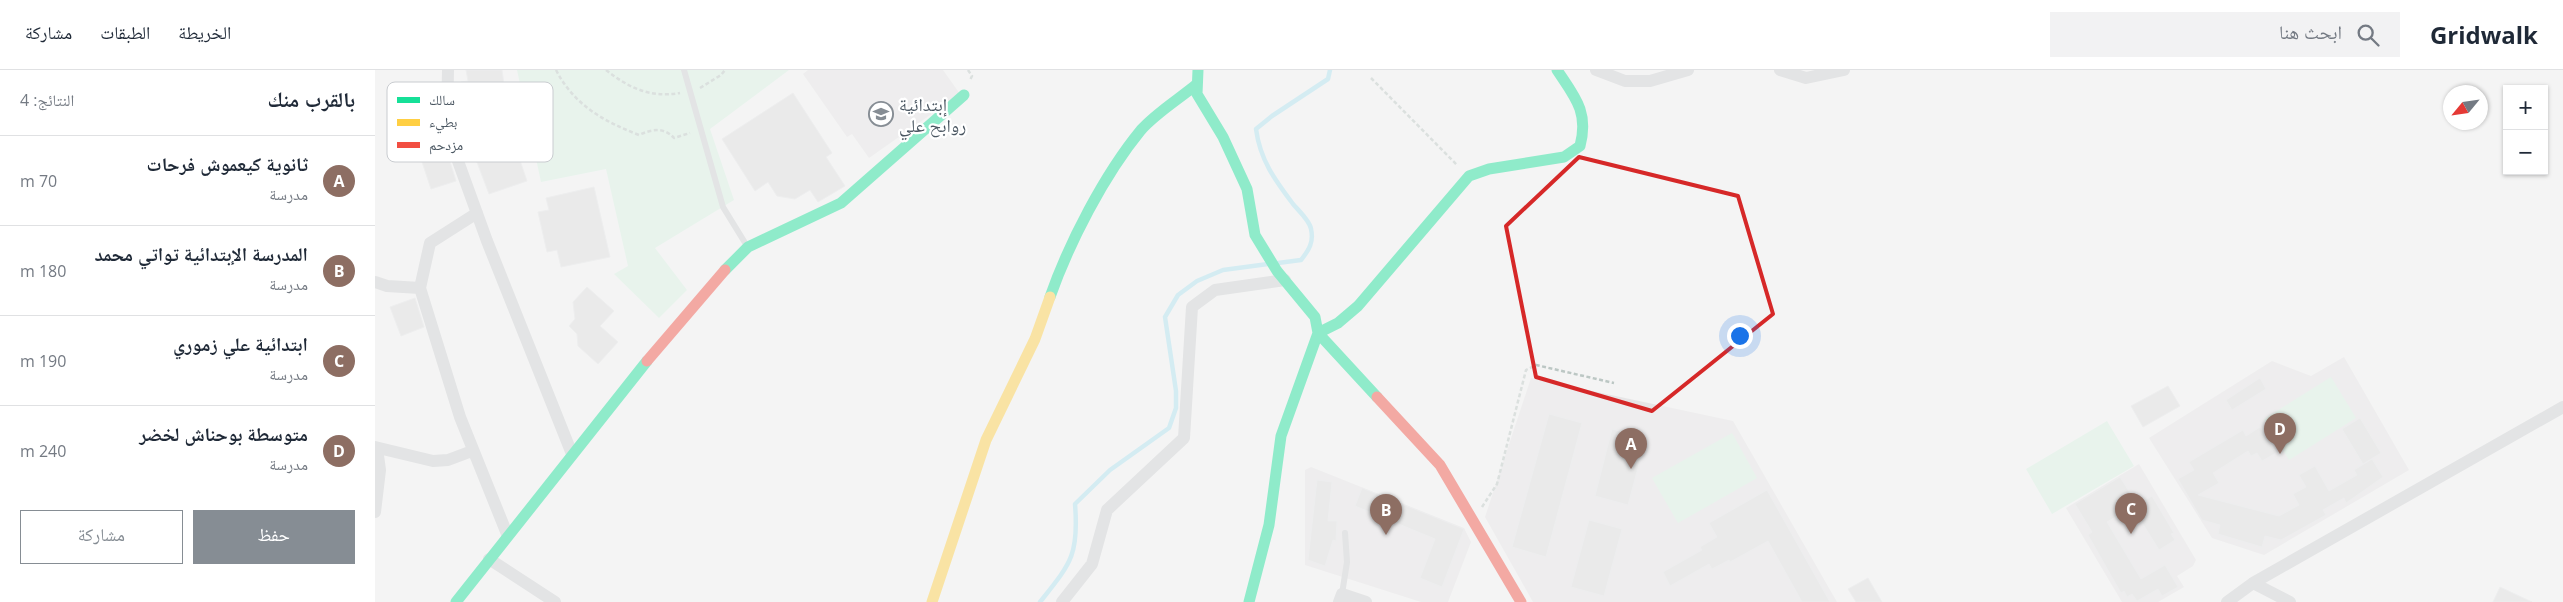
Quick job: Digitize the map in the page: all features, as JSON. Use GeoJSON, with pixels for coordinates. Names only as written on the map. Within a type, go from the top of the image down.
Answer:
{"type":"FeatureCollection","features":[{"type":"Feature","properties":{"kind":"street"},"geometry":{"type":"LineString","coordinates":[[1198,70],[1197,94],[1223,137],[1247,189],[1255,235],[1276,269],[1315,317],[1318,334],[1281,436],[1269,525],[1249,602]]}},
{"type":"Feature","properties":{"kind":"street"},"geometry":{"type":"LineString","coordinates":[[1318,334],[1338,323],[1358,306],[1469,176],[1489,169],[1564,156],[1581,146],[1586,129],[1581,108],[1557,70]]}},
{"type":"Feature","properties":{"kind":"street"},"geometry":{"type":"LineString","coordinates":[[1596,70],[1625,81],[1650,81],[1688,70]]}},
{"type":"Feature","properties":{"kind":"street"},"geometry":{"type":"LineString","coordinates":[[1780,70],[1806,78],[1844,70]]}},
{"type":"Feature","properties":{"kind":"street"},"geometry":{"type":"LineString","coordinates":[[932,602],[986,440],[1035,339],[1060,268],[1109,175],[1142,128],[1197,84]]}},
{"type":"Feature","properties":{"kind":"street"},"geometry":{"type":"LineString","coordinates":[[456,602],[507,534],[665,339],[748,247],[841,203],[964,95]]}},
{"type":"Feature","properties":{"kind":"street"},"geometry":{"type":"LineString","coordinates":[[458,162],[572,454]]}},
{"type":"Feature","properties":{"kind":"street"},"geometry":{"type":"LineString","coordinates":[[477,213],[430,243],[419,288],[472,451],[507,534]]}},
{"type":"Feature","properties":{"kind":"street"},"geometry":{"type":"LineString","coordinates":[[1062,602],[1092,564],[1107,510],[1184,438],[1192,308],[1215,290],[1285,280]]}},
{"type":"Feature","properties":{"kind":"street"},"geometry":{"type":"LineString","coordinates":[[375,282],[387,286],[419,288]]}},
{"type":"Feature","properties":{"kind":"street"},"geometry":{"type":"LineString","coordinates":[[1318,334],[1440,465],[1521,602]]}},
{"type":"Feature","properties":{"kind":"street"},"geometry":{"type":"LineString","coordinates":[[2227,602],[2253,583],[2563,407]]}},
{"type":"Feature","properties":{"kind":"street"},"geometry":{"type":"LineString","coordinates":[[375,512],[380,470],[376,447],[433,461],[449,460],[472,451]]}},
{"type":"Feature","properties":{"kind":"street"},"geometry":{"type":"LineString","coordinates":[[489,559],[555,602]]}},
{"type":"Feature","properties":{"kind":"street"},"geometry":{"type":"LineString","coordinates":[[2253,583],[2290,602]]}},
{"type":"Feature","properties":{"kind":"street"},"geometry":{"type":"LineString","coordinates":[[1341,598],[1366,602]]}},
{"type":"Feature","properties":{"kind":"lane"},"geometry":{"type":"LineString","coordinates":[[685,70],[723,207],[748,247]]}},
{"type":"Feature","properties":{"kind":"lane"},"geometry":{"type":"LineString","coordinates":[[1341,598],[1347,562],[1345,533]]}},
{"type":"Feature","properties":{"kind":"path"},"geometry":{"type":"LineString","coordinates":[[556,70],[566,90],[611,124],[639,135],[655,129],[663,131],[674,138],[701,130]]}},
{"type":"Feature","properties":{"kind":"path"},"geometry":{"type":"LineString","coordinates":[[606,70],[622,83],[645,93],[665,95],[691,91],[721,75],[725,70]]}},
{"type":"Feature","properties":{"kind":"path"},"geometry":{"type":"LineString","coordinates":[[1371,78],[1469,176]]}},
{"type":"Feature","properties":{"kind":"path"},"geometry":{"type":"LineString","coordinates":[[1473,521],[1497,484],[1526,370],[1536,365],[1615,383]]}},
{"type":"Feature","properties":{"kind":"highlighted area"},"geometry":{"type":"Polygon","coordinates":[[[1579,157],[1738,196],[1773,314],[1652,411],[1536,377],[1506,226],[1579,157]]]}},
{"type":"Feature","properties":{"kind":"shaded area","name":"إبتدائية روابح علي"},"geometry":{"type":"Polygon","coordinates":[[[808,70],[943,70],[960,94],[869,158],[852,134],[847,137],[803,74],[808,70]]]}},
{"type":"Feature","properties":{"kind":"shaded area"},"geometry":{"type":"Polygon","coordinates":[[[2344,357],[2409,470],[2264,555],[2212,538],[2149,438],[2272,361],[2311,376],[2344,357]]]}},
{"type":"Feature","properties":{"kind":"shaded area"},"geometry":{"type":"Polygon","coordinates":[[[1531,378],[1733,421],[1837,602],[1533,602],[1485,517],[1531,378]]]}},
{"type":"Feature","properties":{"kind":"shaded area"},"geometry":{"type":"Polygon","coordinates":[[[2139,464],[2196,560],[2193,566],[2177,576],[2184,587],[2158,602],[2122,602],[2066,508],[2139,464]]]}},
{"type":"Feature","properties":{"kind":"shaded area"},"geometry":{"type":"Polygon","coordinates":[[[1311,467],[1464,528],[1471,542],[1448,602],[1421,602],[1305,565],[1305,470],[1311,467]]]}},
{"type":"Feature","properties":{"kind":"green space"},"geometry":{"type":"Polygon","coordinates":[[[517,70],[789,70],[710,129],[734,200],[655,248],[687,290],[659,318],[614,274],[628,266],[606,169],[541,182],[537,162],[553,162],[553,82],[520,82],[517,70]]]}},
{"type":"Feature","properties":{"kind":"green space"},"geometry":{"type":"Polygon","coordinates":[[[2331,377],[2356,418],[2289,460],[2264,419],[2331,377]]]}},
{"type":"Feature","properties":{"kind":"green space"},"geometry":{"type":"Polygon","coordinates":[[[2107,421],[2134,466],[2052,514],[2026,469],[2107,421]]]}},
{"type":"Feature","properties":{"kind":"green space"},"geometry":{"type":"Polygon","coordinates":[[[1732,433],[1757,478],[1678,523],[1652,478],[1732,433]]]}},
{"type":"Feature","properties":{"kind":"building"},"geometry":{"type":"Polygon","coordinates":[[[466,70],[502,70],[504,82],[461,82],[468,81],[466,70]]]}},
{"type":"Feature","properties":{"kind":"building"},"geometry":{"type":"Polygon","coordinates":[[[793,93],[832,153],[826,157],[845,186],[818,202],[810,190],[795,199],[777,196],[768,182],[755,191],[722,139],[793,93]]]}},
{"type":"Feature","properties":{"kind":"building"},"geometry":{"type":"Polygon","coordinates":[[[422,162],[450,162],[456,181],[431,189],[422,162]]]}},
{"type":"Feature","properties":{"kind":"building"},"geometry":{"type":"Polygon","coordinates":[[[477,162],[521,162],[527,181],[489,194],[477,162]]]}},
{"type":"Feature","properties":{"kind":"building"},"geometry":{"type":"Polygon","coordinates":[[[594,187],[610,257],[561,267],[557,250],[547,252],[538,212],[549,210],[546,198],[594,187]]]}},
{"type":"Feature","properties":{"kind":"building"},"geometry":{"type":"Polygon","coordinates":[[[587,287],[614,311],[600,326],[618,342],[598,364],[578,346],[577,334],[569,326],[575,319],[573,302],[587,287]]]}},
{"type":"Feature","properties":{"kind":"building"},"geometry":{"type":"Polygon","coordinates":[[[415,298],[424,327],[401,336],[390,307],[415,298]]]}},
{"type":"Feature","properties":{"kind":"building"},"geometry":{"type":"Polygon","coordinates":[[[2260,378],[2266,389],[2232,410],[2226,400],[2260,378]]]}},
{"type":"Feature","properties":{"kind":"building"},"geometry":{"type":"Polygon","coordinates":[[[2168,386],[2180,406],[2143,427],[2131,406],[2168,386]]]}},
{"type":"Feature","properties":{"kind":"building"},"geometry":{"type":"Polygon","coordinates":[[[1549,414],[1582,423],[1546,557],[1512,547],[1549,414]]]}},
{"type":"Feature","properties":{"kind":"building"},"geometry":{"type":"Polygon","coordinates":[[[2360,418],[2381,453],[2363,464],[2342,429],[2360,418]]]}},
{"type":"Feature","properties":{"kind":"building"},"geometry":{"type":"Polygon","coordinates":[[[2260,427],[2276,453],[2262,461],[2257,453],[2251,456],[2248,451],[2213,473],[2219,483],[2198,495],[2279,516],[2299,505],[2293,494],[2306,487],[2299,475],[2315,466],[2329,491],[2357,475],[2354,470],[2372,459],[2383,477],[2346,503],[2344,498],[2323,510],[2326,515],[2281,540],[2265,536],[2262,547],[2218,534],[2220,525],[2202,520],[2178,479],[2194,470],[2189,462],[2243,430],[2246,436],[2260,427]]]}},
{"type":"Feature","properties":{"kind":"building"},"geometry":{"type":"Polygon","coordinates":[[[1612,429],[1646,438],[1628,505],[1595,496],[1612,429]]]}},
{"type":"Feature","properties":{"kind":"building"},"geometry":{"type":"Polygon","coordinates":[[[2120,477],[2137,504],[2107,522],[2141,579],[2165,565],[2178,587],[2162,596],[2158,589],[2137,601],[2132,594],[2127,597],[2124,591],[2121,593],[2088,535],[2092,532],[2075,504],[2120,477]]]}},
{"type":"Feature","properties":{"kind":"building"},"geometry":{"type":"Polygon","coordinates":[[[1317,480],[1332,482],[1328,521],[1337,521],[1336,541],[1333,540],[1325,566],[1308,560],[1317,480]]]}},
{"type":"Feature","properties":{"kind":"building"},"geometry":{"type":"Polygon","coordinates":[[[1362,488],[1464,529],[1442,587],[1420,578],[1435,539],[1355,506],[1362,488]]]}},
{"type":"Feature","properties":{"kind":"building"},"geometry":{"type":"Polygon","coordinates":[[[1767,490],[1830,602],[1802,602],[1768,541],[1730,562],[1729,560],[1712,569],[1709,564],[1670,586],[1663,572],[1702,550],[1700,547],[1717,537],[1709,523],[1767,490]]]}},
{"type":"Feature","properties":{"kind":"building"},"geometry":{"type":"Polygon","coordinates":[[[2152,496],[2174,533],[2171,534],[2175,540],[2159,550],[2133,508],[2152,496]]]}},
{"type":"Feature","properties":{"kind":"building"},"geometry":{"type":"Polygon","coordinates":[[[1589,520],[1622,529],[1604,596],[1571,587],[1589,520]]]}},
{"type":"Feature","properties":{"kind":"building"},"geometry":{"type":"Polygon","coordinates":[[[1868,578],[1882,602],[1856,602],[1848,589],[1868,578]]]}},
{"type":"Feature","properties":{"kind":"building"},"geometry":{"type":"Polygon","coordinates":[[[2500,587],[2532,602],[2493,602],[2500,587]]]}},
{"type":"Feature","properties":{"kind":"waterway"},"geometry":{"type":"LineString","coordinates":[[1278,263],[1301,260],[1310,246],[1312,238],[1311,229],[1306,219],[1286,195],[1269,169],[1261,150],[1256,129],[1272,116],[1328,79],[1330,70]]}},
{"type":"Feature","properties":{"kind":"waterway"},"geometry":{"type":"LineString","coordinates":[[1040,602],[1066,567],[1071,557],[1076,535],[1075,504],[1110,470],[1169,428],[1176,408],[1176,391],[1165,317],[1178,295],[1197,281],[1223,270],[1268,264]]}},
{"type":"Feature","properties":{"kind":"traffic: fast"},"geometry":{"type":"LineString","coordinates":[[1198,70],[1197,94],[1223,137],[1247,189],[1255,235],[1277,271],[1315,317],[1318,333],[1281,436],[1269,525],[1249,602]]}},
{"type":"Feature","properties":{"kind":"traffic: fast"},"geometry":{"type":"LineString","coordinates":[[1377,397],[1318,333],[1338,323],[1358,306],[1469,176],[1489,169],[1564,157],[1580,146],[1583,124],[1579,105],[1557,70]]}},
{"type":"Feature","properties":{"kind":"traffic: fast"},"geometry":{"type":"LineString","coordinates":[[1050,297],[1077,232],[1101,188],[1127,148],[1147,124],[1197,84]]}},
{"type":"Feature","properties":{"kind":"traffic: fast"},"geometry":{"type":"LineString","coordinates":[[725,270],[748,247],[841,203],[964,95]]}},
{"type":"Feature","properties":{"kind":"traffic: fast"},"geometry":{"type":"LineString","coordinates":[[456,602],[647,361]]}},
{"type":"Feature","properties":{"kind":"traffic: slow"},"geometry":{"type":"LineString","coordinates":[[932,602],[986,440],[1035,339],[1050,297]]}},
{"type":"Feature","properties":{"kind":"traffic: jam"},"geometry":{"type":"LineString","coordinates":[[647,361],[725,270]]}},
{"type":"Feature","properties":{"kind":"traffic: jam"},"geometry":{"type":"LineString","coordinates":[[1377,397],[1440,465],[1521,602]]}},
{"type":"Feature","properties":{"kind":"place","name":"إبتدائية روابح علي"},"geometry":{"type":"Point","coordinates":[881,114]}},
{"type":"Feature","properties":{"kind":"place","name":"متوسطة بوحناش لخضر"},"geometry":{"type":"Point","coordinates":[2280,454]}},
{"type":"Feature","properties":{"kind":"place","name":"ثانوية كيعموش فرحات"},"geometry":{"type":"Point","coordinates":[1631,469]}},
{"type":"Feature","properties":{"kind":"place","name":"ابتدائية علي زموري"},"geometry":{"type":"Point","coordinates":[2131,534]}},
{"type":"Feature","properties":{"kind":"place","name":"المدرسة الإبتدائية تواتي محمد"},"geometry":{"type":"Point","coordinates":[1386,535]}}]}
